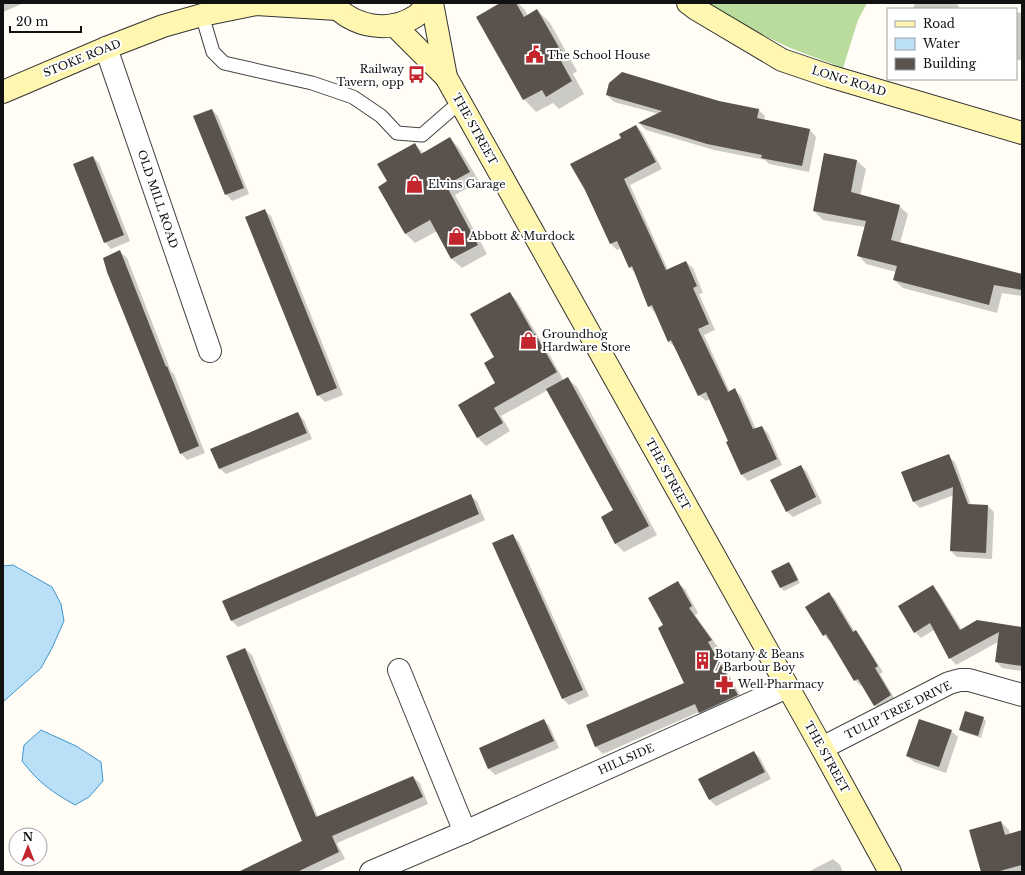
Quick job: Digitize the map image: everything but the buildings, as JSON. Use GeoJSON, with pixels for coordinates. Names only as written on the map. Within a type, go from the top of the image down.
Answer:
{"type":"FeatureCollection","features":[{"type":"Feature","properties":{"kind":"main road","name":"THE STREET"},"geometry":{"type":"LineString","coordinates":[[335,6],[346,16],[366,24],[381,27],[406,21],[417,15],[431,3],[446,77]]}},
{"type":"Feature","properties":{"kind":"main road","name":"LONG ROAD"},"geometry":{"type":"LineString","coordinates":[[688,3],[782,60],[829,76],[1022,133]]}},
{"type":"Feature","properties":{"kind":"main road","name":"STOKE ROAD"},"geometry":{"type":"LineString","coordinates":[[3,92],[106,48],[163,26],[202,15],[257,4],[335,6]]}},
{"type":"Feature","properties":{"kind":"main road","name":"THE STREET"},"geometry":{"type":"LineString","coordinates":[[394,25],[446,77],[890,872]]}},
{"type":"Feature","properties":{"kind":"street","name":"OLD MILL ROAD"},"geometry":{"type":"LineString","coordinates":[[106,48],[210,351]]}},
{"type":"Feature","properties":{"kind":"street"},"geometry":{"type":"LineString","coordinates":[[398,670],[465,832]]}},
{"type":"Feature","properties":{"kind":"street","name":"TULIP TREE DRIVE"},"geometry":{"type":"LineString","coordinates":[[822,748],[949,683],[960,680],[969,680],[1022,695]]}},
{"type":"Feature","properties":{"kind":"street","name":"HILLSIDE"},"geometry":{"type":"LineString","coordinates":[[371,872],[465,832],[787,687]]}},
{"type":"Feature","properties":{"kind":"lane"},"geometry":{"type":"LineString","coordinates":[[202,15],[213,52],[224,63],[312,83],[353,97],[381,116],[397,133],[422,135],[460,102]]}},
{"type":"Feature","properties":{"kind":"green space"},"geometry":{"type":"Polygon","coordinates":[[[708,3],[867,3],[858,20],[843,68],[790,48],[744,26],[708,3]]]}},
{"type":"Feature","properties":{"kind":"water"},"geometry":{"type":"Polygon","coordinates":[[[13,565],[52,587],[61,604],[64,621],[41,668],[3,702],[3,566],[13,565]]]}},
{"type":"Feature","properties":{"kind":"water"},"geometry":{"type":"Polygon","coordinates":[[[41,730],[76,746],[101,762],[103,781],[89,797],[75,805],[59,796],[46,786],[22,761],[24,745],[41,730]]]}},
{"type":"Feature","properties":{"kind":"place","name":"The School House"},"geometry":{"type":"Point","coordinates":[534,55]}},
{"type":"Feature","properties":{"kind":"place","name":"Railway Tavern, opp"},"geometry":{"type":"Point","coordinates":[417,75]}},
{"type":"Feature","properties":{"kind":"place","name":"Elvins Garage"},"geometry":{"type":"Point","coordinates":[415,184]}},
{"type":"Feature","properties":{"kind":"place","name":"Abbott & Murdock"},"geometry":{"type":"Point","coordinates":[456,236]}},
{"type":"Feature","properties":{"kind":"place","name":"Groundhog Hardware Store"},"geometry":{"type":"Point","coordinates":[529,340]}},
{"type":"Feature","properties":{"kind":"place","name":"Botany & Beans / Barbour Boy"},"geometry":{"type":"Point","coordinates":[702,660]}},
{"type":"Feature","properties":{"kind":"place","name":"Well Pharmacy"},"geometry":{"type":"Point","coordinates":[725,684]}}]}
